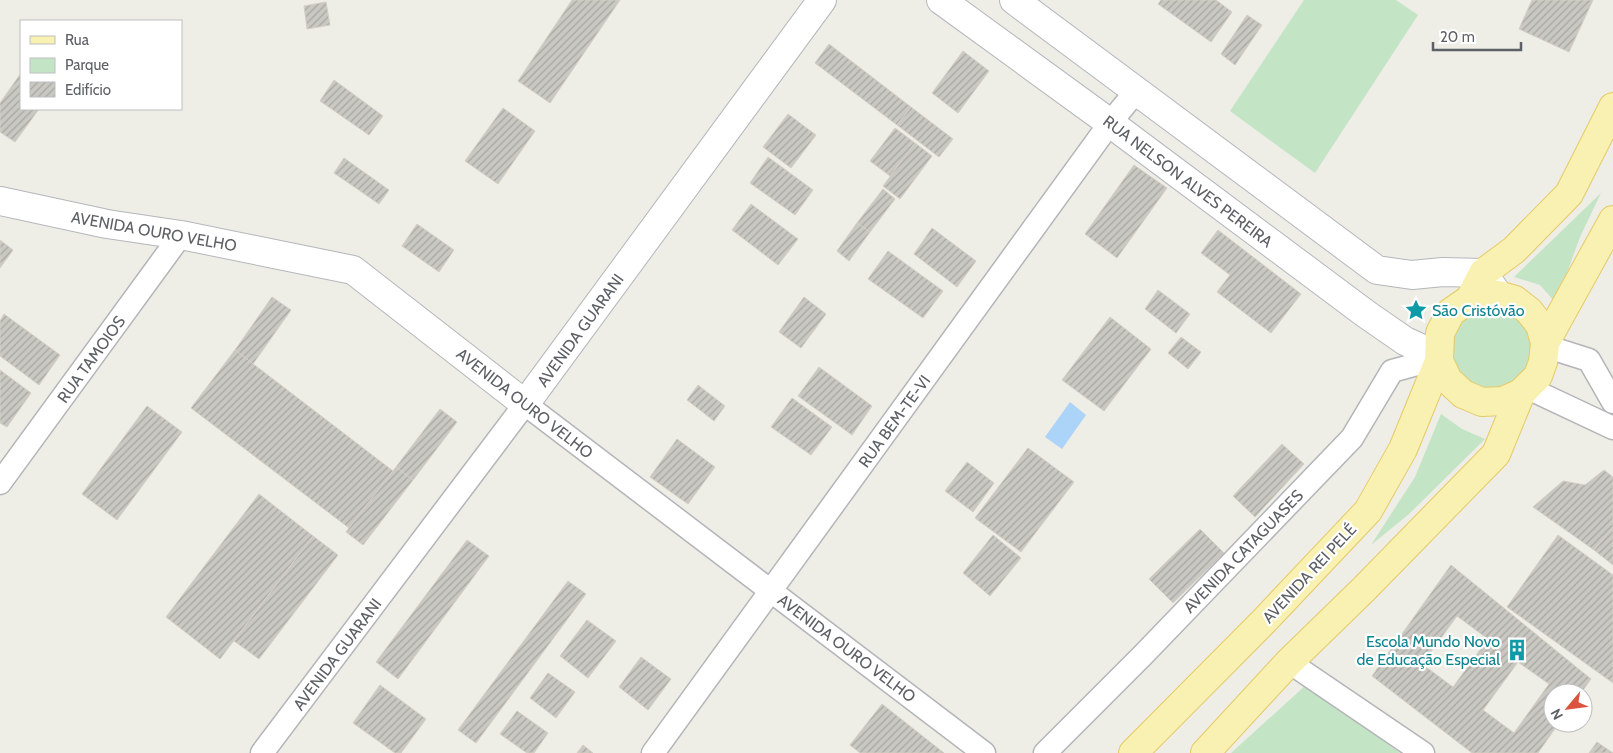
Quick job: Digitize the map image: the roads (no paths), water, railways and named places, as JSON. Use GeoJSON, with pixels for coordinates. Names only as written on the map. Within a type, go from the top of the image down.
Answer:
{"type":"FeatureCollection","features":[{"type":"Feature","properties":{"kind":"main road","name":"AVENIDA REI PELÉ"},"geometry":{"type":"LineString","coordinates":[[1133,753],[1266,620],[1368,511],[1402,449],[1439,358],[1440,332],[1451,312],[1491,284],[1514,250],[1569,194],[1613,107]]}},
{"type":"Feature","properties":{"kind":"main road"},"geometry":{"type":"LineString","coordinates":[[1545,344],[1613,220]]}},
{"type":"Feature","properties":{"kind":"main road"},"geometry":{"type":"LineString","coordinates":[[1205,753],[1289,662],[1364,589],[1496,454],[1525,391],[1538,376],[1543,362],[1545,344],[1540,325],[1529,311],[1491,284]]}},
{"type":"Feature","properties":{"kind":"main road"},"geometry":{"type":"LineString","coordinates":[[1439,358],[1448,380],[1463,394],[1482,402],[1503,401],[1525,391]]}},
{"type":"Feature","properties":{"kind":"street","name":"AVENIDA GUARANI"},"geometry":{"type":"LineString","coordinates":[[262,753],[525,404],[822,0]]}},
{"type":"Feature","properties":{"kind":"street","name":"RUA NELSON ALVES PEREIRA"},"geometry":{"type":"LineString","coordinates":[[941,0],[1366,314],[1405,341],[1439,358]]}},
{"type":"Feature","properties":{"kind":"street"},"geometry":{"type":"LineString","coordinates":[[1014,0],[1377,270],[1412,275],[1443,272],[1491,284]]}},
{"type":"Feature","properties":{"kind":"street","name":"RUA BEM-TE-VI"},"geometry":{"type":"LineString","coordinates":[[653,753],[1110,123],[1137,90]]}},
{"type":"Feature","properties":{"kind":"street","name":"AVENIDA OURO VELHO"},"geometry":{"type":"LineString","coordinates":[[0,201],[107,224],[181,235],[354,270],[525,404],[984,753]]}},
{"type":"Feature","properties":{"kind":"street","name":"RUA TAMOIOS"},"geometry":{"type":"LineString","coordinates":[[0,483],[181,235]]}},
{"type":"Feature","properties":{"kind":"street"},"geometry":{"type":"LineString","coordinates":[[1545,344],[1588,360],[1613,402]]}},
{"type":"Feature","properties":{"kind":"street","name":"AVENIDA CATAGUASES"},"geometry":{"type":"LineString","coordinates":[[1045,753],[1144,655],[1352,438],[1392,371],[1439,358]]}},
{"type":"Feature","properties":{"kind":"street"},"geometry":{"type":"LineString","coordinates":[[1525,391],[1613,428]]}},
{"type":"Feature","properties":{"kind":"street"},"geometry":{"type":"LineString","coordinates":[[1289,662],[1423,753]]}},
{"type":"Feature","properties":{"kind":"water"},"geometry":{"type":"Polygon","coordinates":[[[1070,402],[1086,415],[1062,449],[1045,437],[1070,402]]]}},
{"type":"Feature","properties":{"kind":"place","name":"São Cristóvão"},"geometry":{"type":"Point","coordinates":[1416,310]}},
{"type":"Feature","properties":{"kind":"place","name":"Escola Mundo Novo de Educação Especial"},"geometry":{"type":"Point","coordinates":[1517,650]}}]}
